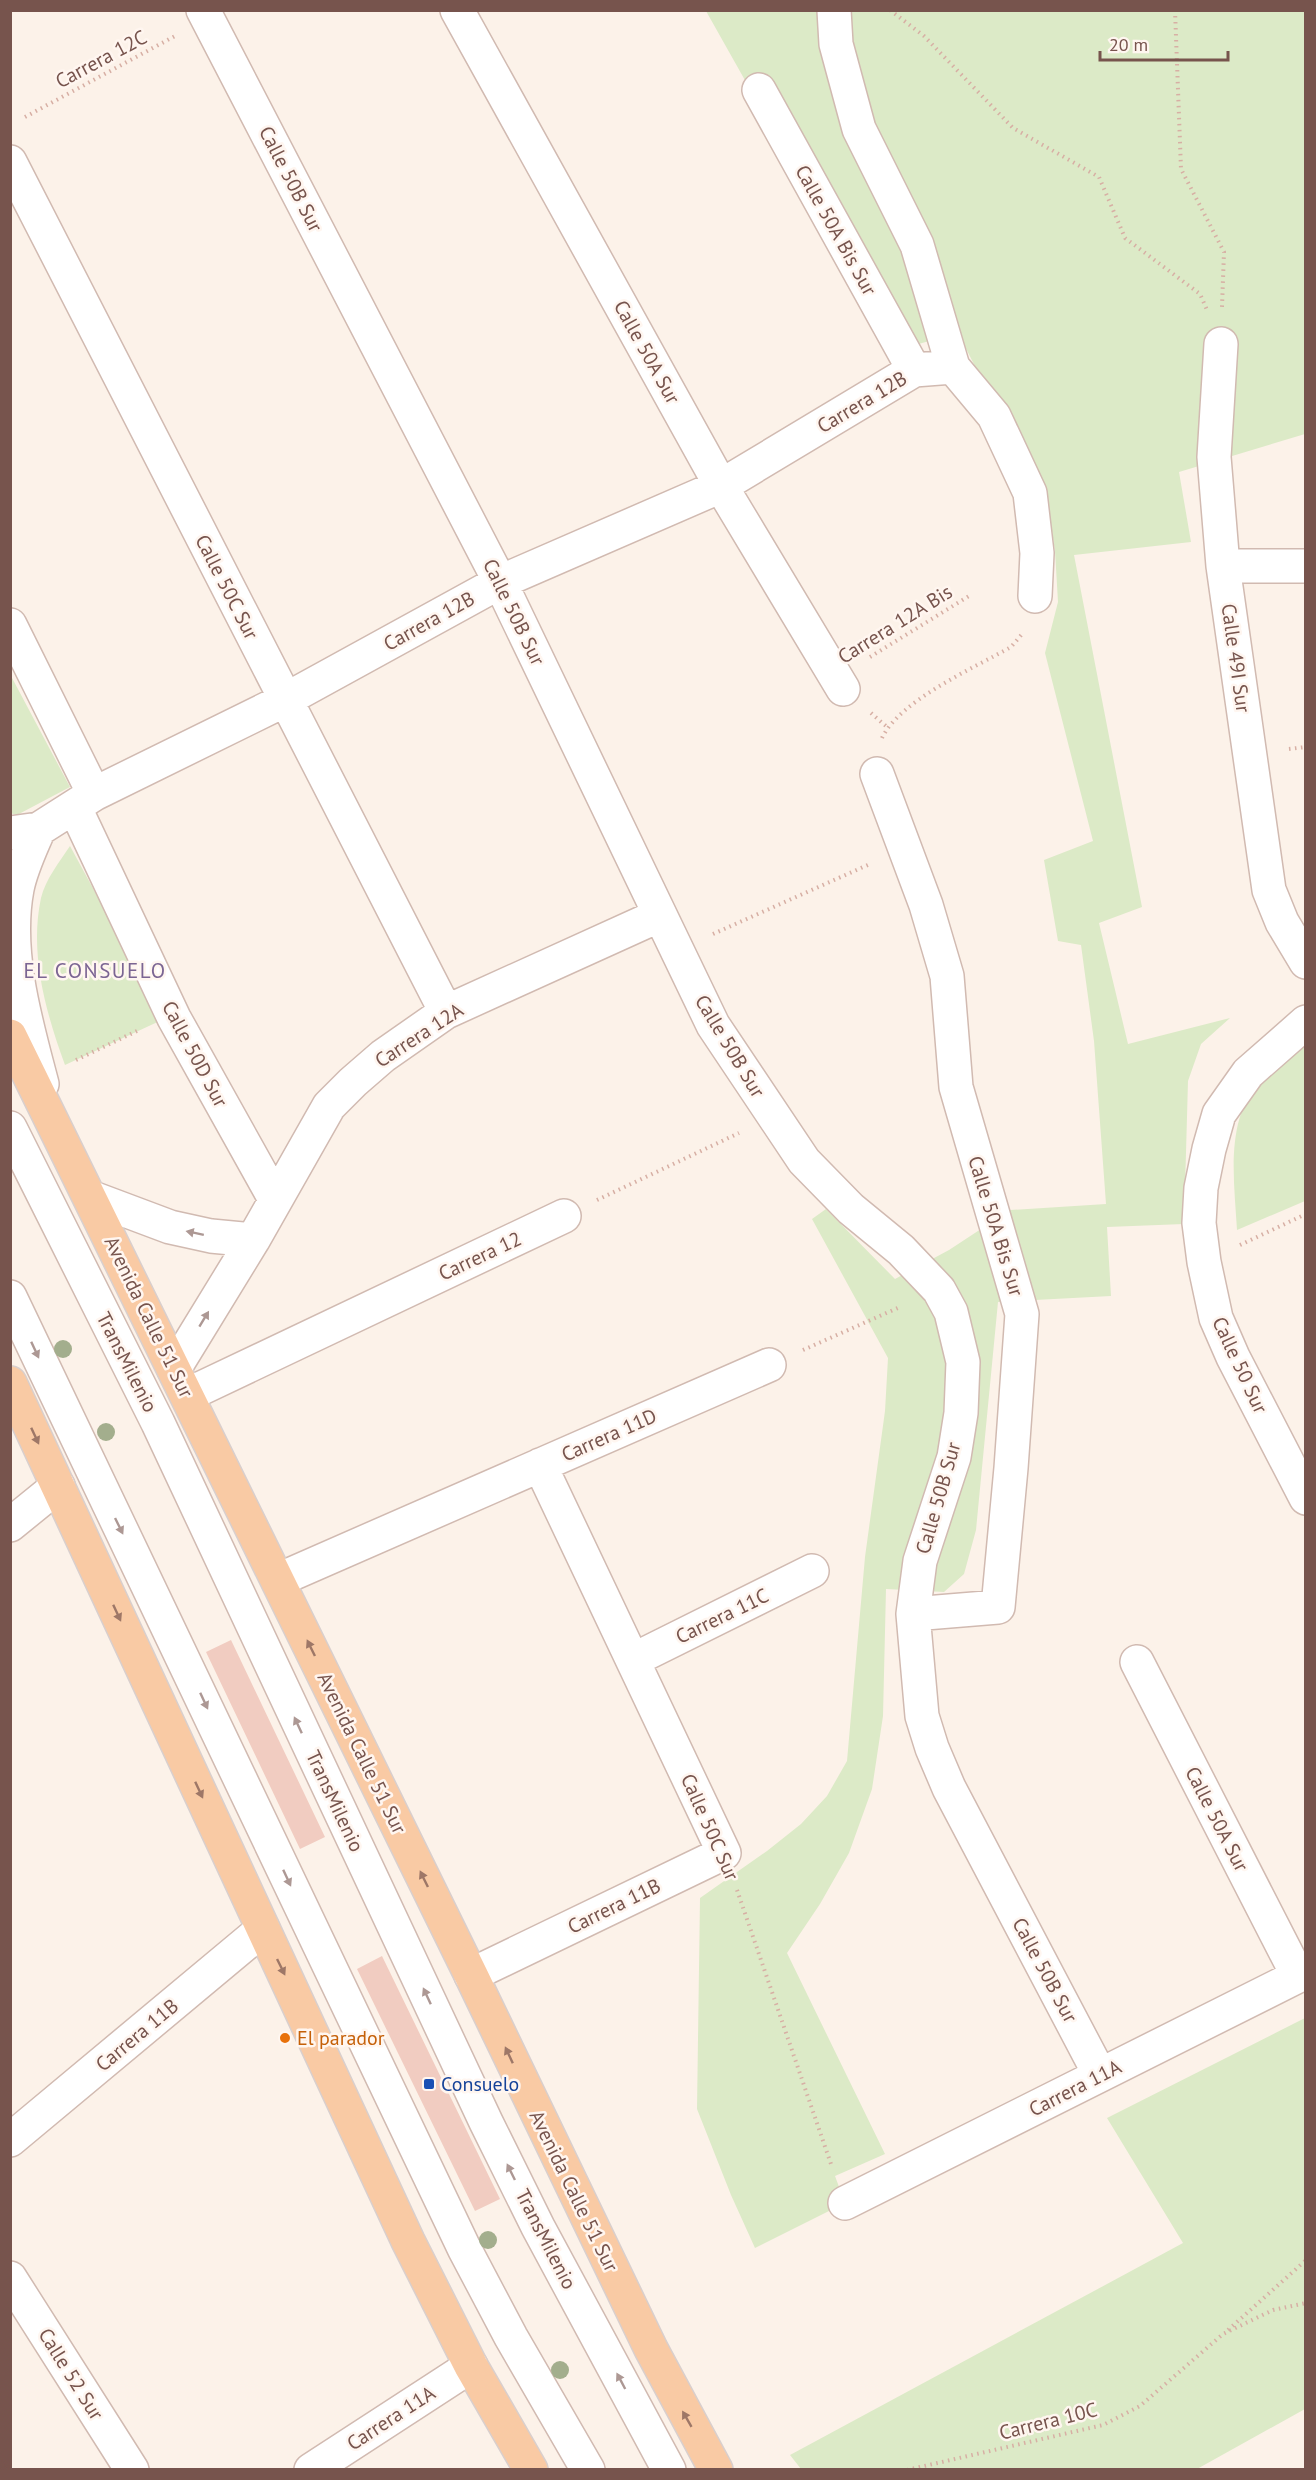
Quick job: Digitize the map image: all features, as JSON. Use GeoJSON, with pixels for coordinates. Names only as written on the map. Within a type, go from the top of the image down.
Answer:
{"type":"FeatureCollection","features":[{"type":"Feature","properties":{"kind":"main road","name":"Avenida Calle 51 Sur"},"geometry":{"type":"LineString","coordinates":[[10,1036],[471,1975],[651,2349],[716,2469]]}},
{"type":"Feature","properties":{"kind":"main road"},"geometry":{"type":"LineString","coordinates":[[10,1383],[408,2241],[471,2366],[531,2469]]}},
{"type":"Feature","properties":{"kind":"street","name":"Calle 50A Sur"},"geometry":{"type":"LineString","coordinates":[[457,10],[721,486],[840,683]]}},
{"type":"Feature","properties":{"kind":"street"},"geometry":{"type":"LineString","coordinates":[[834,10],[836,44],[859,129],[917,245],[953,367],[994,416],[1030,494],[1037,553],[1035,596]]}},
{"type":"Feature","properties":{"kind":"street","name":"Calle 50B Sur"},"geometry":{"type":"LineString","coordinates":[[206,15],[500,582],[713,1025],[772,1117],[804,1161],[851,1209],[901,1250],[939,1290],[951,1312],[963,1362],[961,1413],[954,1457],[920,1561],[913,1614],[922,1716],[932,1748],[949,1788],[1100,2075]]}},
{"type":"Feature","properties":{"kind":"street","name":"Calle 50A Bis Sur"},"geometry":{"type":"LineString","coordinates":[[759,90],[914,370]]}},
{"type":"Feature","properties":{"kind":"street","name":"Calle 50C Sur"},"geometry":{"type":"LineString","coordinates":[[10,162],[446,1012]]}},
{"type":"Feature","properties":{"kind":"street","name":"Calle 49I Sur"},"geometry":{"type":"LineString","coordinates":[[1221,344],[1214,457],[1223,566],[1269,891],[1282,922],[1305,962]]}},
{"type":"Feature","properties":{"kind":"street","name":"Carrera 12B"},"geometry":{"type":"LineString","coordinates":[[49,1112],[23,1008],[14,923],[17,889],[26,860],[25,831],[285,700],[500,582],[721,486],[914,370],[953,367]]}},
{"type":"Feature","properties":{"kind":"street"},"geometry":{"type":"LineString","coordinates":[[1223,566],[1305,566]]}},
{"type":"Feature","properties":{"kind":"street","name":"Calle 50D Sur"},"geometry":{"type":"LineString","coordinates":[[10,625],[174,1018],[275,1199]]}},
{"type":"Feature","properties":{"kind":"street","name":"Calle 50A Bis Sur"},"geometry":{"type":"LineString","coordinates":[[877,774],[903,849],[926,905],[947,976],[956,1087],[1022,1314],[998,1607],[913,1614]]}},
{"type":"Feature","properties":{"kind":"street","name":"Carrera 12A"},"geometry":{"type":"LineString","coordinates":[[180,1382],[275,1199],[329,1106],[383,1056],[446,1012],[660,915]]}},
{"type":"Feature","properties":{"kind":"street","name":"Calle 50 Sur"},"geometry":{"type":"LineString","coordinates":[[1305,1022],[1248,1073],[1219,1114],[1201,1188],[1199,1223],[1204,1262],[1216,1318],[1233,1357],[1305,1498]]}},
{"type":"Feature","properties":{"kind":"street","name":"TransMilenio"},"geometry":{"type":"LineString","coordinates":[[10,1128],[158,1423],[486,2122],[538,2227],[669,2469]]}},
{"type":"Feature","properties":{"kind":"street"},"geometry":{"type":"LineString","coordinates":[[90,1197],[130,1214],[170,1227],[211,1236],[253,1240]]}},
{"type":"Feature","properties":{"kind":"street","name":"Carrera 12"},"geometry":{"type":"LineString","coordinates":[[180,1382],[564,1216]]}},
{"type":"Feature","properties":{"kind":"street"},"geometry":{"type":"LineString","coordinates":[[10,1297],[464,2248],[510,2337],[588,2469]]}},
{"type":"Feature","properties":{"kind":"street","name":"Carrera 11D"},"geometry":{"type":"LineString","coordinates":[[278,1580],[769,1365]]}},
{"type":"Feature","properties":{"kind":"street","name":"Calle 50C Sur"},"geometry":{"type":"LineString","coordinates":[[540,1465],[724,1853]]}},
{"type":"Feature","properties":{"kind":"street"},"geometry":{"type":"LineString","coordinates":[[10,1525],[58,1486]]}},
{"type":"Feature","properties":{"kind":"street","name":"Carrera 11C"},"geometry":{"type":"LineString","coordinates":[[633,1660],[812,1571]]}},
{"type":"Feature","properties":{"kind":"street","name":"Calle 50A Sur"},"geometry":{"type":"LineString","coordinates":[[1137,1662],[1302,1974]]}},
{"type":"Feature","properties":{"kind":"street","name":"Carrera 11B"},"geometry":{"type":"LineString","coordinates":[[471,1975],[724,1853]]}},
{"type":"Feature","properties":{"kind":"street","name":"Carrera 11B"},"geometry":{"type":"LineString","coordinates":[[10,2140],[263,1929]]}},
{"type":"Feature","properties":{"kind":"street","name":"Carrera 11A"},"geometry":{"type":"LineString","coordinates":[[845,2203],[1302,1974]]}},
{"type":"Feature","properties":{"kind":"street","name":"Calle 52 Sur"},"geometry":{"type":"LineString","coordinates":[[10,2278],[132,2469]]}},
{"type":"Feature","properties":{"kind":"street","name":"Carrera 11A"},"geometry":{"type":"LineString","coordinates":[[311,2469],[471,2366]]}},
{"type":"Feature","properties":{"kind":"path"},"geometry":{"type":"LineString","coordinates":[[890,10],[924,36],[1013,128],[1099,177],[1125,238],[1200,294],[1221,344]]}},
{"type":"Feature","properties":{"kind":"path"},"geometry":{"type":"LineString","coordinates":[[1174,10],[1181,169],[1224,252],[1221,344]]}},
{"type":"Feature","properties":{"kind":"path","name":"Carrera 12C"},"geometry":{"type":"LineString","coordinates":[[25,117],[206,15]]}},
{"type":"Feature","properties":{"kind":"path","name":"Carrera 12A Bis"},"geometry":{"type":"LineString","coordinates":[[840,683],[969,596]]}},
{"type":"Feature","properties":{"kind":"path"},"geometry":{"type":"LineString","coordinates":[[877,774],[878,745],[887,727],[910,705],[1011,647],[1028,628],[1035,596]]}},
{"type":"Feature","properties":{"kind":"path"},"geometry":{"type":"LineString","coordinates":[[677,951],[903,849]]}},
{"type":"Feature","properties":{"kind":"path"},"geometry":{"type":"LineString","coordinates":[[40,1077],[164,1018],[174,1018]]}},
{"type":"Feature","properties":{"kind":"path"},"geometry":{"type":"LineString","coordinates":[[564,1216],[772,1117]]}},
{"type":"Feature","properties":{"kind":"path"},"geometry":{"type":"LineString","coordinates":[[1204,1262],[1305,1214]]}},
{"type":"Feature","properties":{"kind":"path"},"geometry":{"type":"LineString","coordinates":[[769,1365],[939,1290]]}},
{"type":"Feature","properties":{"kind":"path","name":"Calle 50C Sur"},"geometry":{"type":"LineString","coordinates":[[724,1853],[845,2203]]}},
{"type":"Feature","properties":{"kind":"path"},"geometry":{"type":"LineString","coordinates":[[1223,2334],[1305,2260]]}},
{"type":"Feature","properties":{"kind":"path","name":"Carrera 10C"},"geometry":{"type":"LineString","coordinates":[[908,2469],[1103,2425],[1140,2406],[1223,2334],[1273,2310],[1305,2303]]}},
{"type":"Feature","properties":{"kind":"green space"},"geometry":{"type":"Polygon","coordinates":[[[706,11],[1305,11],[1305,434],[1179,472],[1191,542],[1074,555],[1142,907],[1099,923],[1128,1044],[1230,1018],[1201,1044],[1188,1081],[1184,1224],[1107,1227],[1111,1296],[998,1302],[976,1530],[964,1574],[944,1592],[886,1589],[883,1716],[872,1789],[849,1853],[820,1904],[787,1953],[885,2154],[835,2176],[845,2203],[755,2248],[697,2109],[700,1898],[801,1824],[827,1796],[847,1761],[865,1557],[885,1411],[888,1358],[812,1219],[826,1209],[895,1279],[949,1250],[1010,1210],[1106,1204],[1094,1041],[1081,945],[1058,941],[1044,860],[1093,841],[1045,653],[1058,602],[1055,551],[1049,511],[958,333],[897,350],[706,11]]]}},
{"type":"Feature","properties":{"kind":"green space"},"geometry":{"type":"Polygon","coordinates":[[[11,676],[70,787],[17,815],[10,813],[11,676]]]}},
{"type":"Feature","properties":{"kind":"green space"},"geometry":{"type":"Polygon","coordinates":[[[70,846],[164,1019],[65,1065],[41,983],[37,940],[43,891],[70,846]]]}},
{"type":"Feature","properties":{"kind":"green space"},"geometry":{"type":"Polygon","coordinates":[[[1305,1044],[1305,1201],[1237,1230],[1234,1148],[1242,1109],[1251,1091],[1264,1074],[1305,1044]]]}},
{"type":"Feature","properties":{"kind":"green space"},"geometry":{"type":"Polygon","coordinates":[[[1305,2018],[1305,2409],[1197,2469],[801,2469],[790,2455],[1183,2243],[1107,2118],[1305,2018]]]}},
{"type":"Feature","properties":{"kind":"building"},"geometry":{"type":"Polygon","coordinates":[[[231,1640],[325,1837],[300,1849],[206,1652],[231,1640]]]}},
{"type":"Feature","properties":{"kind":"building","name":"Consuelo"},"geometry":{"type":"Polygon","coordinates":[[[382,1956],[500,2199],[475,2211],[357,1969],[382,1956]]]}},
{"type":"Feature","properties":{"kind":"place","name":"El parador"},"geometry":{"type":"Point","coordinates":[285,2038]}},
{"type":"Feature","properties":{"kind":"place","name":"Consuelo"},"geometry":{"type":"Point","coordinates":[429,2084]}},
{"type":"Feature","properties":{"kind":"district","name":"EL CONSUELO"},"geometry":{"type":"Point","coordinates":[95,970]}}]}
